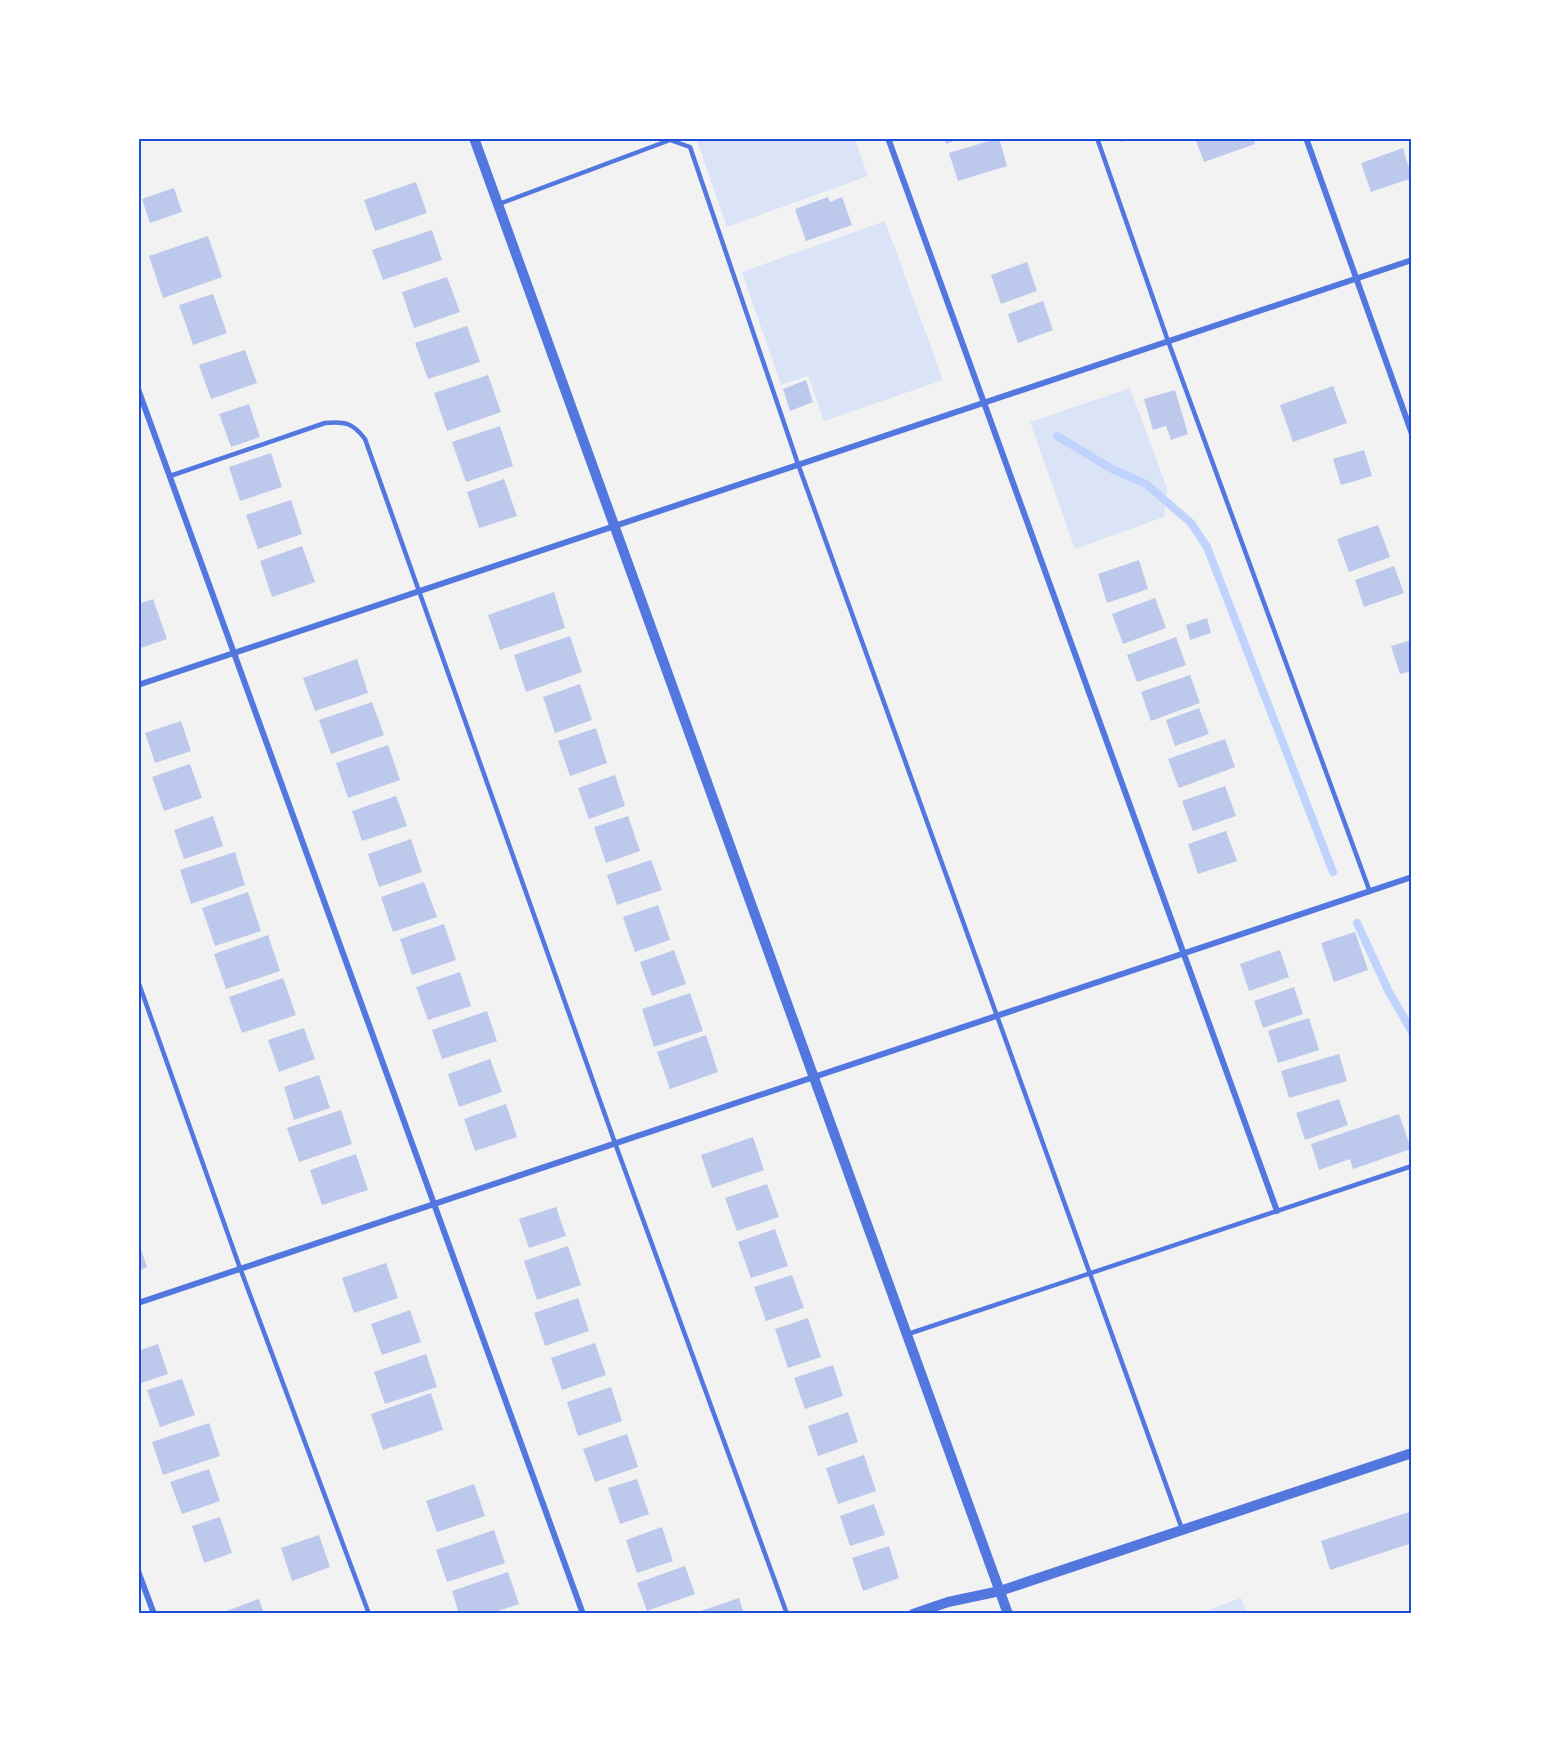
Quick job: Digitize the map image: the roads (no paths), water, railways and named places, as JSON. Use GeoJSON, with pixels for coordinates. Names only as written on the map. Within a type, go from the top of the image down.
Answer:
{"type":"FeatureCollection","features":[{"type":"Feature","properties":{"kind":"street"},"geometry":{"type":"LineString","coordinates":[[474,138],[1008,1614]]}},
{"type":"Feature","properties":{"kind":"street"},"geometry":{"type":"LineString","coordinates":[[888,138],[1277,1211]]}},
{"type":"Feature","properties":{"kind":"street"},"geometry":{"type":"LineString","coordinates":[[1305,138],[1412,434]]}},
{"type":"Feature","properties":{"kind":"street"},"geometry":{"type":"LineString","coordinates":[[138,685],[419,589],[1412,260]]}},
{"type":"Feature","properties":{"kind":"street"},"geometry":{"type":"LineString","coordinates":[[138,389],[584,1614]]}},
{"type":"Feature","properties":{"kind":"street"},"geometry":{"type":"LineString","coordinates":[[138,1303],[1412,878]]}},
{"type":"Feature","properties":{"kind":"street"},"geometry":{"type":"LineString","coordinates":[[913,1614],[948,1602],[1000,1591],[1412,1452]]}},
{"type":"Feature","properties":{"kind":"street"},"geometry":{"type":"LineString","coordinates":[[138,1571],[154,1614]]}},
{"type":"Feature","properties":{"kind":"lane"},"geometry":{"type":"LineString","coordinates":[[1097,138],[1168,341],[1370,892]]}},
{"type":"Feature","properties":{"kind":"lane"},"geometry":{"type":"LineString","coordinates":[[499,204],[670,140],[690,147],[798,464],[1182,1529]]}},
{"type":"Feature","properties":{"kind":"lane"},"geometry":{"type":"LineString","coordinates":[[170,476],[325,423],[340,422],[354,425],[365,439],[615,1143],[787,1614]]}},
{"type":"Feature","properties":{"kind":"lane"},"geometry":{"type":"LineString","coordinates":[[138,981],[240,1268],[369,1614]]}},
{"type":"Feature","properties":{"kind":"lane"},"geometry":{"type":"LineString","coordinates":[[907,1335],[1412,1166]]}},
{"type":"Feature","properties":{"kind":"waterway"},"geometry":{"type":"LineString","coordinates":[[1057,436],[1112,469],[1146,484],[1191,523],[1207,547],[1333,872]]}},
{"type":"Feature","properties":{"kind":"waterway"},"geometry":{"type":"LineString","coordinates":[[1357,923],[1388,990],[1412,1032]]}}]}
